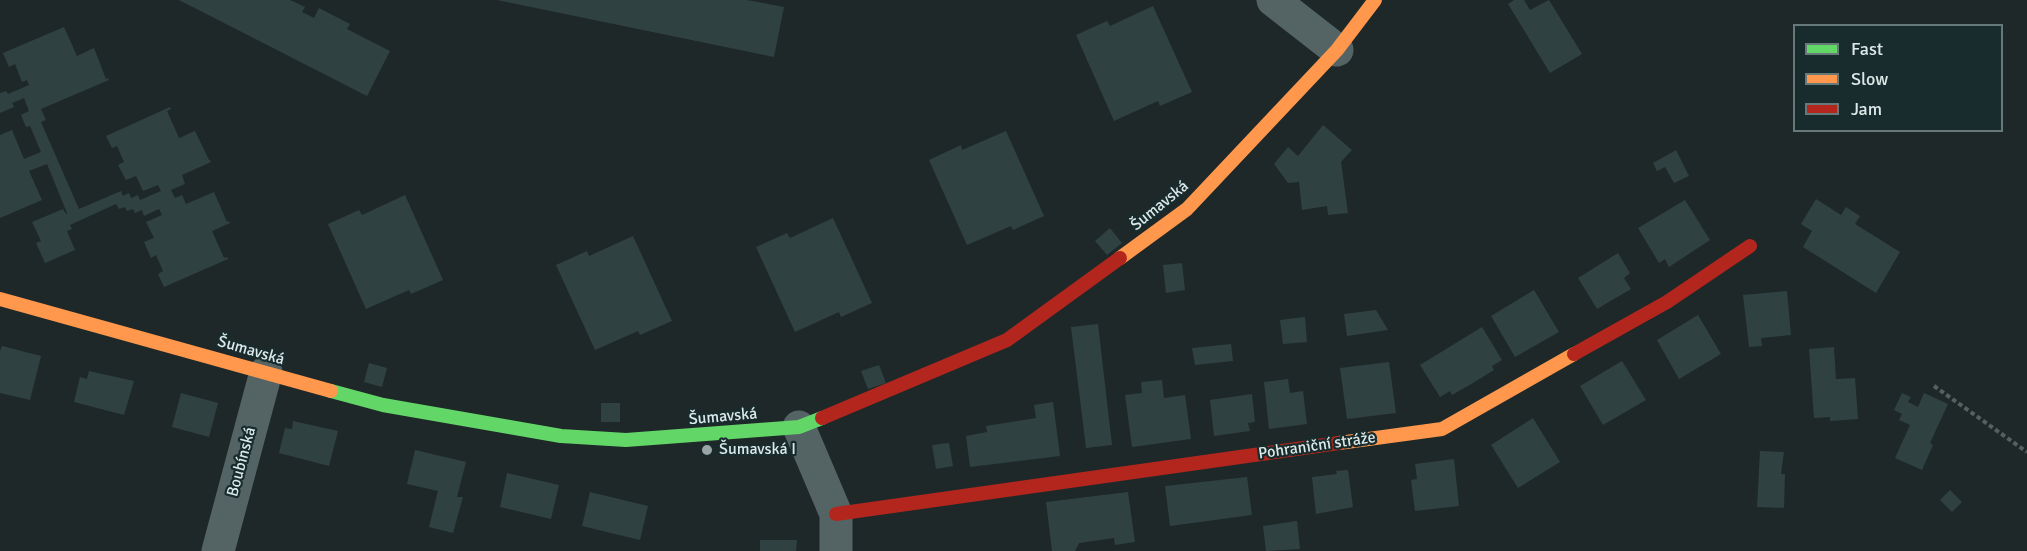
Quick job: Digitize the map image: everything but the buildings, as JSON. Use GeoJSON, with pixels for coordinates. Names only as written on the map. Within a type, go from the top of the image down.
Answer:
{"type":"FeatureCollection","features":[{"type":"Feature","properties":{"kind":"street"},"geometry":{"type":"LineString","coordinates":[[1273,0],[1337,50]]}},
{"type":"Feature","properties":{"kind":"street","name":"Šumavská"},"geometry":{"type":"LineString","coordinates":[[0,300],[383,405],[561,436],[626,440],[799,427],[1007,340],[1187,209],[1337,50],[1375,0]]}},
{"type":"Feature","properties":{"kind":"street","name":"Pohraniční stráže"},"geometry":{"type":"LineString","coordinates":[[836,514],[1442,429],[1667,302],[1750,246]]}},
{"type":"Feature","properties":{"kind":"street","name":"Boubínská"},"geometry":{"type":"LineString","coordinates":[[218,551],[266,372]]}},
{"type":"Feature","properties":{"kind":"street"},"geometry":{"type":"LineString","coordinates":[[799,427],[836,514],[836,551]]}},
{"type":"Feature","properties":{"kind":"path"},"geometry":{"type":"LineString","coordinates":[[1934,386],[2027,452]]}},
{"type":"Feature","properties":{"kind":"traffic: fast"},"geometry":{"type":"LineString","coordinates":[[331,391],[383,405],[561,436],[626,440],[799,427],[822,418]]}},
{"type":"Feature","properties":{"kind":"traffic: slow"},"geometry":{"type":"LineString","coordinates":[[1120,258],[1187,209],[1337,50],[1375,0]]}},
{"type":"Feature","properties":{"kind":"traffic: slow"},"geometry":{"type":"LineString","coordinates":[[0,299],[331,391]]}},
{"type":"Feature","properties":{"kind":"traffic: slow"},"geometry":{"type":"LineString","coordinates":[[1339,443],[1442,429],[1574,354]]}},
{"type":"Feature","properties":{"kind":"traffic: jam"},"geometry":{"type":"LineString","coordinates":[[1574,354],[1667,302],[1750,246]]}},
{"type":"Feature","properties":{"kind":"traffic: jam"},"geometry":{"type":"LineString","coordinates":[[822,418],[1007,340],[1120,258]]}},
{"type":"Feature","properties":{"kind":"traffic: jam"},"geometry":{"type":"LineString","coordinates":[[836,514],[1339,443]]}},
{"type":"Feature","properties":{"kind":"place","name":"Šumavská I"},"geometry":{"type":"Point","coordinates":[707,450]}}]}
